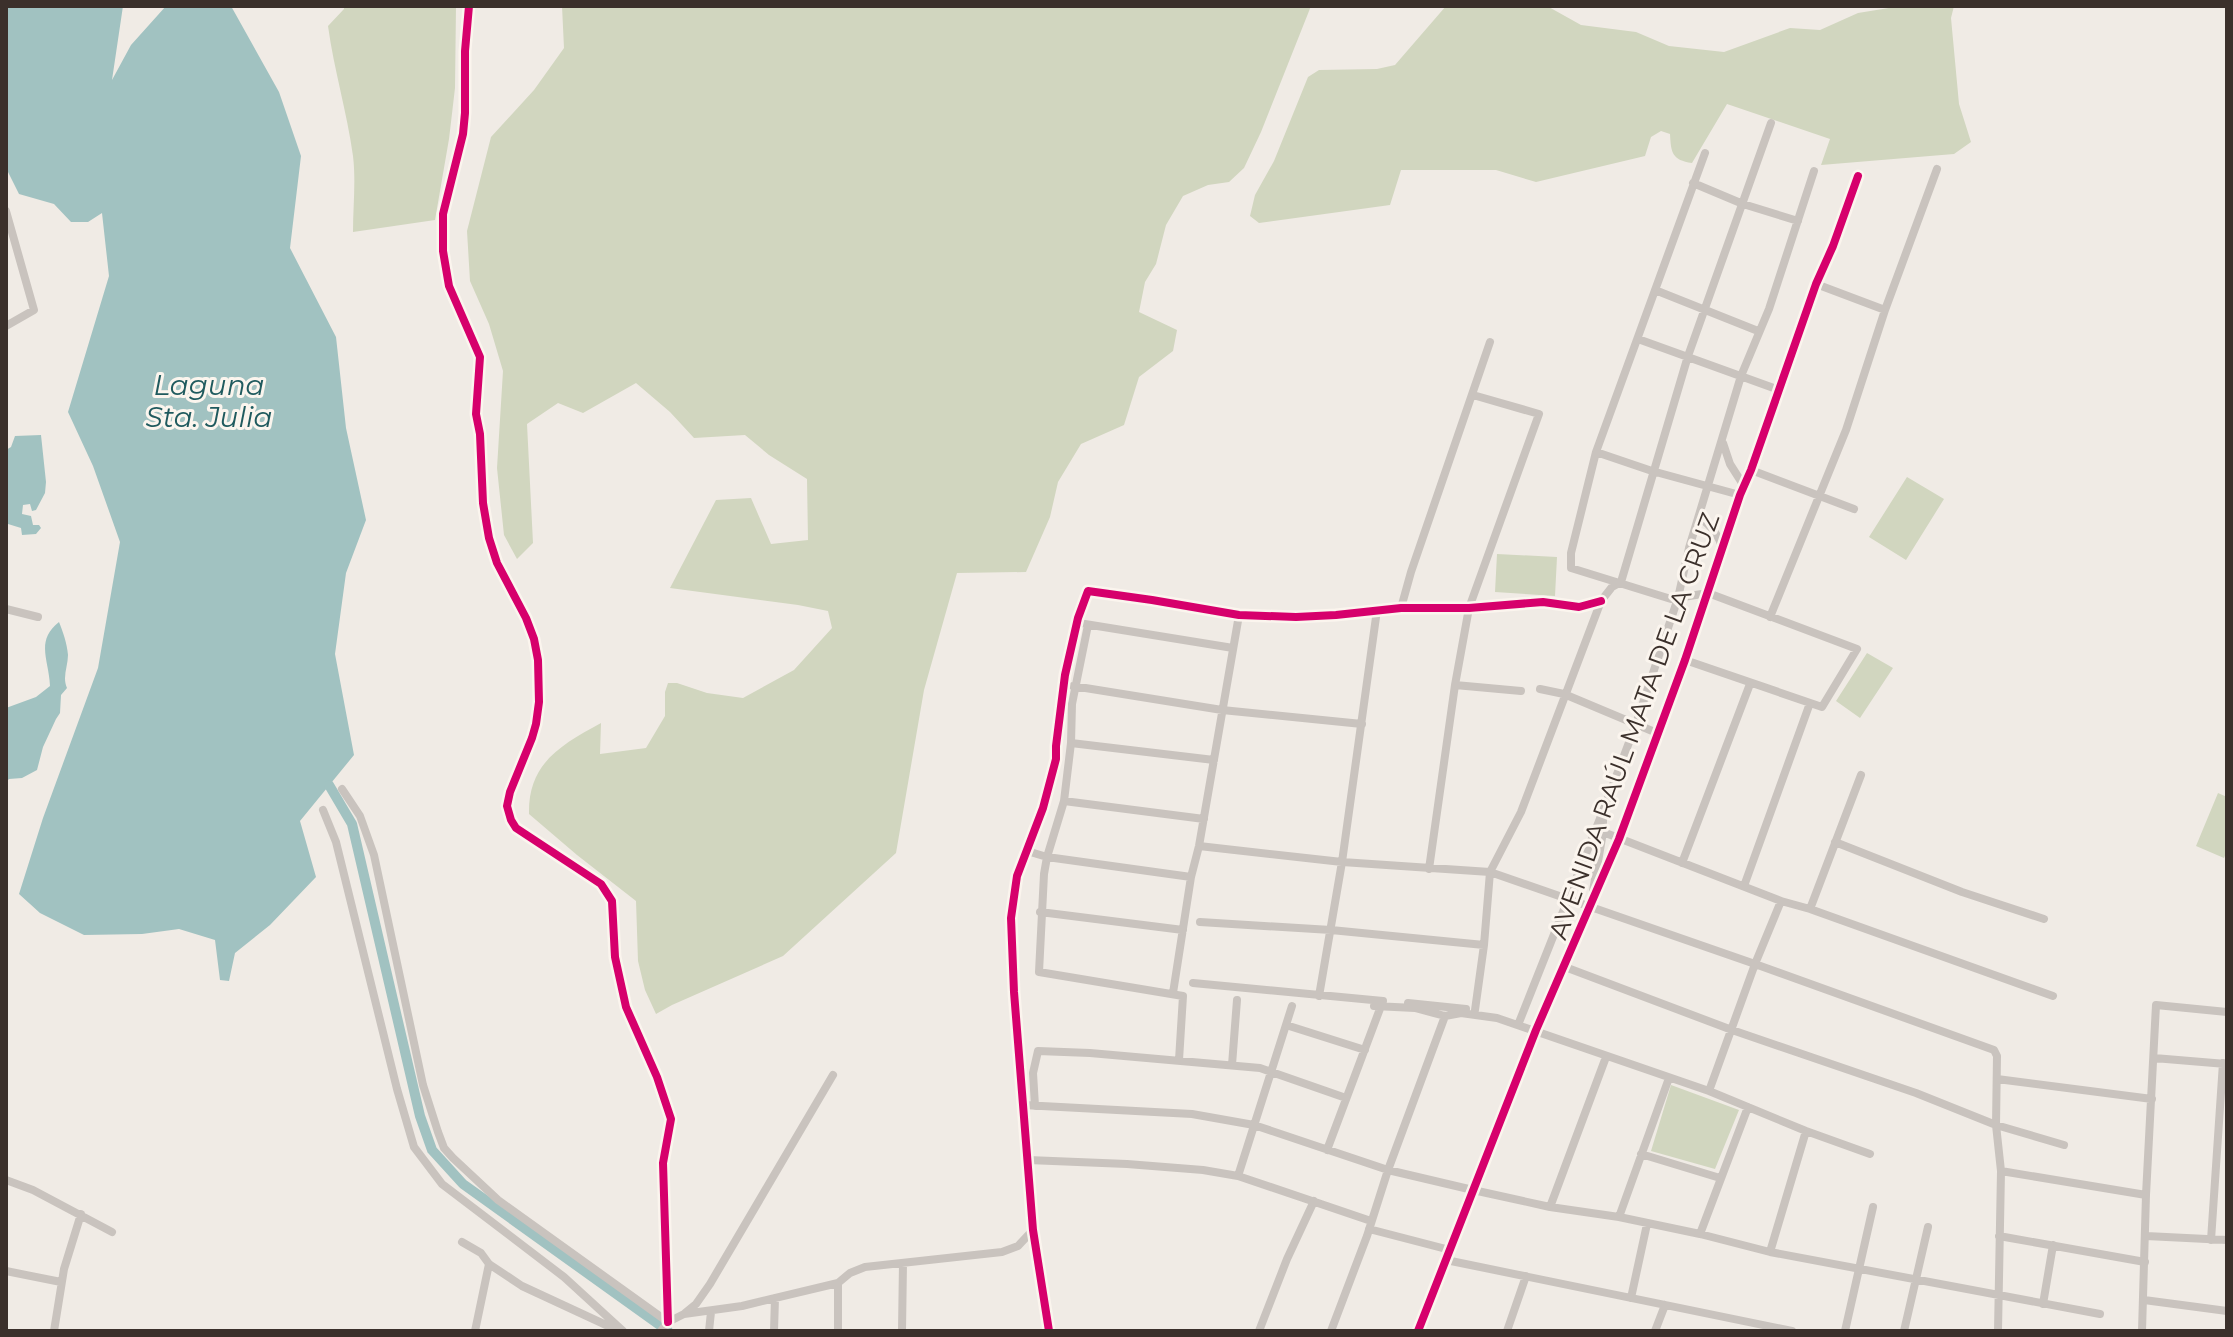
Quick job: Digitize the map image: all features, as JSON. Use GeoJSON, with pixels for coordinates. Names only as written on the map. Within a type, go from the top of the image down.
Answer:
{"type":"FeatureCollection","features":[{"type":"Feature","properties":{"kind":"street"},"geometry":{"type":"LineString","coordinates":[[469,6],[464,123],[443,214],[443,251],[449,286],[480,357],[476,414],[489,538],[497,563],[526,618],[538,660],[536,724],[507,806],[516,828],[601,884],[612,901],[615,957],[626,1007],[657,1077],[671,1119],[663,1163],[668,1322]]}},
{"type":"Feature","properties":{"kind":"street"},"geometry":{"type":"LineString","coordinates":[[1475,1010],[1490,872],[1521,812],[1601,601],[1612,587],[1621,582],[1688,356],[1771,123]]}},
{"type":"Feature","properties":{"kind":"street"},"geometry":{"type":"LineString","coordinates":[[1685,660],[1822,707],[1857,649],[1708,593],[1671,599],[1571,568],[1571,553],[1596,452],[1705,153]]}},
{"type":"Feature","properties":{"kind":"street"},"geometry":{"type":"LineString","coordinates":[[1770,617],[1846,430],[1885,310],[1937,169]]}},
{"type":"Feature","properties":{"kind":"street"},"geometry":{"type":"LineString","coordinates":[[1518,1025],[1636,724],[1678,598],[1741,376],[1769,309],[1814,171]]}},
{"type":"Feature","properties":{"kind":"street","name":"AVENIDA RAÚL MATA DE LA CRUZ"},"geometry":{"type":"LineString","coordinates":[[1418,1331],[1536,1030],[1619,839],[1816,284],[1858,176]]}},
{"type":"Feature","properties":{"kind":"street"},"geometry":{"type":"LineString","coordinates":[[1693,183],[1743,204],[1798,221]]}},
{"type":"Feature","properties":{"kind":"street"},"geometry":{"type":"LineString","coordinates":[[6,211],[34,310],[6,326]]}},
{"type":"Feature","properties":{"kind":"street"},"geometry":{"type":"LineString","coordinates":[[1816,284],[1885,310]]}},
{"type":"Feature","properties":{"kind":"street"},"geometry":{"type":"LineString","coordinates":[[1655,290],[1758,331]]}},
{"type":"Feature","properties":{"kind":"street"},"geometry":{"type":"LineString","coordinates":[[1638,339],[1779,390]]}},
{"type":"Feature","properties":{"kind":"street"},"geometry":{"type":"LineString","coordinates":[[1401,608],[1490,342]]}},
{"type":"Feature","properties":{"kind":"street"},"geometry":{"type":"LineString","coordinates":[[1429,869],[1469,608],[1539,414],[1473,395]]}},
{"type":"Feature","properties":{"kind":"street"},"geometry":{"type":"LineString","coordinates":[[1723,438],[1724,450],[1742,490]]}},
{"type":"Feature","properties":{"kind":"street"},"geometry":{"type":"LineString","coordinates":[[1596,452],[1709,486],[1742,490]]}},
{"type":"Feature","properties":{"kind":"street"},"geometry":{"type":"LineString","coordinates":[[1751,470],[1854,509]]}},
{"type":"Feature","properties":{"kind":"street"},"geometry":{"type":"LineString","coordinates":[[1699,517],[1718,536],[1722,550]]}},
{"type":"Feature","properties":{"kind":"street"},"geometry":{"type":"LineString","coordinates":[[1049,1331],[1033,1230],[1011,918],[1017,876],[1043,808],[1056,759],[1063,684],[1088,591],[1239,615],[1296,617],[1401,608],[1469,608],[1543,602],[1579,607],[1601,601]]}},
{"type":"Feature","properties":{"kind":"street"},"geometry":{"type":"LineString","coordinates":[[6,609],[38,617]]}},
{"type":"Feature","properties":{"kind":"street"},"geometry":{"type":"LineString","coordinates":[[1319,996],[1342,862],[1377,610]]}},
{"type":"Feature","properties":{"kind":"street"},"geometry":{"type":"LineString","coordinates":[[1173,993],[1239,615]]}},
{"type":"Feature","properties":{"kind":"street"},"geometry":{"type":"LineString","coordinates":[[1077,623],[1233,648]]}},
{"type":"Feature","properties":{"kind":"street"},"geometry":{"type":"LineString","coordinates":[[1088,625],[1072,704],[1064,801],[1047,857],[1040,912],[1039,972],[1183,996],[1179,1060]]}},
{"type":"Feature","properties":{"kind":"street"},"geometry":{"type":"LineString","coordinates":[[1063,684],[1222,710],[1362,724]]}},
{"type":"Feature","properties":{"kind":"street"},"geometry":{"type":"LineString","coordinates":[[1682,863],[1750,684]]}},
{"type":"Feature","properties":{"kind":"street"},"geometry":{"type":"LineString","coordinates":[[1455,685],[1521,691]]}},
{"type":"Feature","properties":{"kind":"street"},"geometry":{"type":"LineString","coordinates":[[1540,689],[1564,694],[1657,733]]}},
{"type":"Feature","properties":{"kind":"street"},"geometry":{"type":"LineString","coordinates":[[1744,886],[1810,703]]}},
{"type":"Feature","properties":{"kind":"street"},"geometry":{"type":"LineString","coordinates":[[1071,743],[1214,760]]}},
{"type":"Feature","properties":{"kind":"street"},"geometry":{"type":"LineString","coordinates":[[1810,909],[1861,775]]}},
{"type":"Feature","properties":{"kind":"street"},"geometry":{"type":"LineString","coordinates":[[342,789],[360,816],[374,855],[423,1085],[444,1148],[498,1200],[668,1322]]}},
{"type":"Feature","properties":{"kind":"street"},"geometry":{"type":"LineString","coordinates":[[1064,801],[1204,819]]}},
{"type":"Feature","properties":{"kind":"street"},"geometry":{"type":"LineString","coordinates":[[323,810],[336,842],[393,1075],[414,1147],[442,1184],[564,1277],[618,1331]]}},
{"type":"Feature","properties":{"kind":"street"},"geometry":{"type":"LineString","coordinates":[[1590,908],[1603,832],[1603,811]]}},
{"type":"Feature","properties":{"kind":"street"},"geometry":{"type":"LineString","coordinates":[[1603,832],[1781,901],[2053,996]]}},
{"type":"Feature","properties":{"kind":"street"},"geometry":{"type":"LineString","coordinates":[[1835,842],[1962,892],[2044,919]]}},
{"type":"Feature","properties":{"kind":"street"},"geometry":{"type":"LineString","coordinates":[[1199,846],[1342,862],[1490,872],[1994,1050],[1997,1056],[1996,1125],[2001,1171],[1998,1331]]}},
{"type":"Feature","properties":{"kind":"street"},"geometry":{"type":"LineString","coordinates":[[1027,851],[1047,857],[1191,877]]}},
{"type":"Feature","properties":{"kind":"street"},"geometry":{"type":"LineString","coordinates":[[1709,1091],[1781,901]]}},
{"type":"Feature","properties":{"kind":"street"},"geometry":{"type":"LineString","coordinates":[[1040,912],[1183,930]]}},
{"type":"Feature","properties":{"kind":"street"},"geometry":{"type":"LineString","coordinates":[[1200,922],[1331,930],[1484,945]]}},
{"type":"Feature","properties":{"kind":"street"},"geometry":{"type":"LineString","coordinates":[[1565,967],[1732,1030],[1916,1093],[1996,1125],[2064,1145]]}},
{"type":"Feature","properties":{"kind":"street"},"geometry":{"type":"LineString","coordinates":[[1193,983],[1427,1004],[1487,1013],[1709,1091],[1870,1154]]}},
{"type":"Feature","properties":{"kind":"street"},"geometry":{"type":"LineString","coordinates":[[1232,1065],[1237,1000]]}},
{"type":"Feature","properties":{"kind":"street"},"geometry":{"type":"LineString","coordinates":[[2142,1331],[2156,1005],[2227,1012]]}},
{"type":"Feature","properties":{"kind":"street"},"geometry":{"type":"LineString","coordinates":[[1238,1176],[1292,1006]]}},
{"type":"Feature","properties":{"kind":"street"},"geometry":{"type":"LineString","coordinates":[[1327,1150],[1365,1050],[1377,1006],[1415,1008],[1445,1016],[1461,1013],[1497,1018]]}},
{"type":"Feature","properties":{"kind":"street"},"geometry":{"type":"LineString","coordinates":[[1331,1331],[1445,1016]]}},
{"type":"Feature","properties":{"kind":"street"},"geometry":{"type":"LineString","coordinates":[[1286,1025],[1365,1050]]}},
{"type":"Feature","properties":{"kind":"street"},"geometry":{"type":"LineString","coordinates":[[1035,1106],[1033,1073],[1038,1051],[1232,1065],[1271,1071],[1346,1098]]}},
{"type":"Feature","properties":{"kind":"street"},"geometry":{"type":"LineString","coordinates":[[1550,1207],[1606,1057]]}},
{"type":"Feature","properties":{"kind":"street"},"geometry":{"type":"LineString","coordinates":[[2154,1058],[2225,1064],[2211,1240]]}},
{"type":"Feature","properties":{"kind":"street"},"geometry":{"type":"LineString","coordinates":[[661,1331],[668,1322],[696,1304],[710,1284],[833,1075]]}},
{"type":"Feature","properties":{"kind":"street"},"geometry":{"type":"LineString","coordinates":[[1619,1217],[1669,1078]]}},
{"type":"Feature","properties":{"kind":"street"},"geometry":{"type":"LineString","coordinates":[[1997,1079],[2152,1099]]}},
{"type":"Feature","properties":{"kind":"street"},"geometry":{"type":"LineString","coordinates":[[1023,1105],[1192,1114],[1254,1125],[1388,1170],[1473,1190],[1550,1207],[1619,1217],[1770,1252],[2100,1314]]}},
{"type":"Feature","properties":{"kind":"street"},"geometry":{"type":"LineString","coordinates":[[1700,1234],[1748,1107]]}},
{"type":"Feature","properties":{"kind":"street"},"geometry":{"type":"LineString","coordinates":[[1770,1252],[1806,1131]]}},
{"type":"Feature","properties":{"kind":"street"},"geometry":{"type":"LineString","coordinates":[[1641,1154],[1720,1178]]}},
{"type":"Feature","properties":{"kind":"street"},"geometry":{"type":"LineString","coordinates":[[1028,1160],[1127,1164],[1238,1176],[1314,1201],[1448,1255],[1526,1276],[1756,1327],[1792,1331]]}},
{"type":"Feature","properties":{"kind":"street"},"geometry":{"type":"LineString","coordinates":[[2001,1171],[2146,1195]]}},
{"type":"Feature","properties":{"kind":"street"},"geometry":{"type":"LineString","coordinates":[[6,1180],[33,1190],[112,1232]]}},
{"type":"Feature","properties":{"kind":"street"},"geometry":{"type":"LineString","coordinates":[[1259,1331],[1314,1201]]}},
{"type":"Feature","properties":{"kind":"street"},"geometry":{"type":"LineString","coordinates":[[1845,1331],[1873,1207]]}},
{"type":"Feature","properties":{"kind":"street"},"geometry":{"type":"LineString","coordinates":[[54,1331],[61,1282],[81,1214]]}},
{"type":"Feature","properties":{"kind":"street"},"geometry":{"type":"LineString","coordinates":[[1631,1298],[1647,1224]]}},
{"type":"Feature","properties":{"kind":"street"},"geometry":{"type":"LineString","coordinates":[[1904,1331],[1928,1227]]}},
{"type":"Feature","properties":{"kind":"street"},"geometry":{"type":"LineString","coordinates":[[1002,1252],[1018,1246],[1033,1230]]}},
{"type":"Feature","properties":{"kind":"street"},"geometry":{"type":"LineString","coordinates":[[1999,1236],[2145,1262]]}},
{"type":"Feature","properties":{"kind":"street"},"geometry":{"type":"LineString","coordinates":[[2146,1236],[2227,1240]]}},
{"type":"Feature","properties":{"kind":"street"},"geometry":{"type":"LineString","coordinates":[[462,1242],[522,1286],[618,1331]]}},
{"type":"Feature","properties":{"kind":"street"},"geometry":{"type":"LineString","coordinates":[[2043,1304],[2053,1245]]}},
{"type":"Feature","properties":{"kind":"street"},"geometry":{"type":"LineString","coordinates":[[684,1314],[713,1312],[838,1283],[850,1273],[865,1267],[1036,1251]]}},
{"type":"Feature","properties":{"kind":"street"},"geometry":{"type":"LineString","coordinates":[[902,1331],[903,1263]]}},
{"type":"Feature","properties":{"kind":"street"},"geometry":{"type":"LineString","coordinates":[[475,1331],[489,1264]]}},
{"type":"Feature","properties":{"kind":"street"},"geometry":{"type":"LineString","coordinates":[[6,1271],[61,1282]]}},
{"type":"Feature","properties":{"kind":"street"},"geometry":{"type":"LineString","coordinates":[[1507,1331],[1526,1276]]}},
{"type":"Feature","properties":{"kind":"street"},"geometry":{"type":"LineString","coordinates":[[838,1283],[838,1331]]}},
{"type":"Feature","properties":{"kind":"street"},"geometry":{"type":"LineString","coordinates":[[709,1331],[713,1312],[708,1300],[710,1284]]}},
{"type":"Feature","properties":{"kind":"street"},"geometry":{"type":"LineString","coordinates":[[774,1331],[775,1298]]}},
{"type":"Feature","properties":{"kind":"street"},"geometry":{"type":"LineString","coordinates":[[2144,1300],[2227,1311]]}},
{"type":"Feature","properties":{"kind":"street"},"geometry":{"type":"LineString","coordinates":[[1655,1331],[1665,1305]]}},
{"type":"Feature","properties":{"kind":"green space"},"geometry":{"type":"Polygon","coordinates":[[[344,6],[456,6],[455,88],[435,220],[353,232],[353,156],[328,26],[344,6]]]}},
{"type":"Feature","properties":{"kind":"green space"},"geometry":{"type":"Polygon","coordinates":[[[562,6],[1311,6],[1244,168],[1229,182],[1208,185],[1183,196],[1166,225],[1156,264],[1145,282],[1139,312],[1177,330],[1173,351],[1139,377],[1124,425],[1081,444],[1058,482],[1050,517],[1026,572],[957,573],[924,690],[896,853],[783,956],[656,1014],[645,990],[638,961],[636,901],[529,814],[534,781],[560,748],[601,723],[600,754],[646,748],[665,716],[668,683],[743,698],[794,670],[832,628],[828,611],[670,588],[716,500],[751,498],[771,544],[808,540],[807,479],[769,455],[745,435],[694,438],[636,383],[583,413],[558,403],[527,424],[533,543],[517,559],[504,535],[497,468],[503,371],[489,324],[470,281],[467,231],[491,137],[534,90],[564,48],[562,6]]]}},
{"type":"Feature","properties":{"kind":"green space"},"geometry":{"type":"Polygon","coordinates":[[[1446,6],[1547,6],[1581,25],[1636,32],[1669,46],[1724,52],[1790,28],[1820,30],[1858,13],[1901,6],[1954,6],[1951,18],[1959,104],[1971,142],[1954,154],[1821,165],[1830,139],[1727,104],[1692,163],[1677,158],[1672,151],[1670,134],[1661,131],[1651,137],[1645,156],[1536,182],[1496,170],[1401,170],[1390,205],[1259,223],[1250,216],[1255,195],[1274,161],[1308,77],[1319,70],[1377,69],[1395,65],[1446,6]]]}},
{"type":"Feature","properties":{"kind":"green space"},"geometry":{"type":"Polygon","coordinates":[[[1907,477],[1944,499],[1906,560],[1869,537],[1907,477]]]}},
{"type":"Feature","properties":{"kind":"green space"},"geometry":{"type":"Polygon","coordinates":[[[1497,554],[1557,557],[1555,596],[1495,592],[1497,554]]]}},
{"type":"Feature","properties":{"kind":"green space"},"geometry":{"type":"Polygon","coordinates":[[[1867,653],[1893,668],[1860,718],[1836,701],[1867,653]]]}},
{"type":"Feature","properties":{"kind":"green space"},"geometry":{"type":"Polygon","coordinates":[[[2218,793],[2227,797],[2227,851],[2224,858],[2196,846],[2218,793]]]}},
{"type":"Feature","properties":{"kind":"green space"},"geometry":{"type":"Polygon","coordinates":[[[1671,1085],[1739,1110],[1715,1169],[1651,1151],[1671,1085]]]}},
{"type":"Feature","properties":{"kind":"water","name":"Laguna Sta. Julia"},"geometry":{"type":"Polygon","coordinates":[[[6,6],[123,6],[112,80],[131,45],[166,6],[231,6],[279,92],[301,156],[290,248],[336,337],[346,428],[366,520],[346,573],[335,654],[354,755],[300,821],[316,877],[270,925],[235,953],[229,981],[220,980],[215,940],[179,929],[142,934],[84,935],[40,913],[19,894],[43,818],[98,668],[120,542],[93,466],[68,412],[109,276],[102,213],[88,222],[71,222],[54,204],[19,194],[6,168],[6,6]]]}},
{"type":"Feature","properties":{"kind":"water"},"geometry":{"type":"Polygon","coordinates":[[[41,435],[45,493],[36,510],[32,511],[30,504],[23,505],[22,514],[31,516],[33,525],[41,528],[36,534],[22,535],[21,528],[8,524],[6,530],[6,450],[11,447],[15,436],[41,435]]]}},
{"type":"Feature","properties":{"kind":"water"},"geometry":{"type":"Polygon","coordinates":[[[59,622],[68,655],[67,688],[61,695],[60,713],[43,747],[37,770],[6,782],[6,708],[36,697],[50,686],[45,644],[47,636],[59,622]]]}},
{"type":"Feature","properties":{"kind":"waterway"},"geometry":{"type":"LineString","coordinates":[[329,785],[352,824],[420,1116],[432,1150],[463,1184],[668,1331]]}},
{"type":"Feature","properties":{"kind":"cycle path"},"geometry":{"type":"LineString","coordinates":[[469,6],[463,134],[443,214],[443,251],[449,286],[480,357],[476,414],[489,538],[497,563],[526,618],[538,660],[536,724],[507,806],[516,828],[601,884],[612,901],[615,957],[626,1007],[657,1077],[671,1119],[663,1163],[668,1322]]}},
{"type":"Feature","properties":{"kind":"cycle path"},"geometry":{"type":"LineString","coordinates":[[1418,1331],[1536,1030],[1619,839],[1816,284],[1858,176]]}},
{"type":"Feature","properties":{"kind":"cycle path"},"geometry":{"type":"LineString","coordinates":[[1049,1331],[1033,1230],[1011,918],[1017,876],[1043,808],[1056,759],[1065,675],[1078,618],[1088,591],[1239,615],[1296,617],[1401,608],[1469,608],[1543,602],[1579,607],[1601,601]]}}]}
